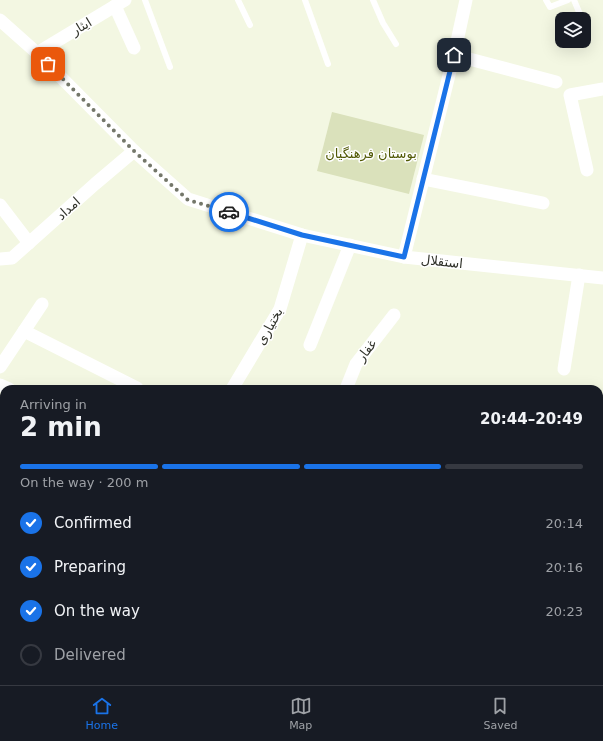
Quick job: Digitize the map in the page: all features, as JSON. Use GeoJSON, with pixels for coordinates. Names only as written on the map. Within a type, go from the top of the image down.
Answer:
{"type":"FeatureCollection","features":[{"type":"Feature","properties":{"kind":"street"},"geometry":{"type":"LineString","coordinates":[[404,257],[454,55],[466,0]]}},
{"type":"Feature","properties":{"kind":"street"},"geometry":{"type":"LineString","coordinates":[[120,3],[134,48]]}},
{"type":"Feature","properties":{"kind":"street","name":"ایثار"},"geometry":{"type":"LineString","coordinates":[[37,53],[120,3]]}},
{"type":"Feature","properties":{"kind":"street","name":"استقلال"},"geometry":{"type":"LineString","coordinates":[[0,20],[37,53],[134,151],[188,200],[302,235],[404,257],[603,278]]}},
{"type":"Feature","properties":{"kind":"street"},"geometry":{"type":"LineString","coordinates":[[454,55],[556,82]]}},
{"type":"Feature","properties":{"kind":"street"},"geometry":{"type":"LineString","coordinates":[[587,170],[570,95],[603,89]]}},
{"type":"Feature","properties":{"kind":"street","name":"امداد"},"geometry":{"type":"LineString","coordinates":[[0,258],[12,258],[134,151]]}},
{"type":"Feature","properties":{"kind":"street"},"geometry":{"type":"LineString","coordinates":[[423,179],[543,203]]}},
{"type":"Feature","properties":{"kind":"street"},"geometry":{"type":"LineString","coordinates":[[0,206],[29,243]]}},
{"type":"Feature","properties":{"kind":"street","name":"بختیاری"},"geometry":{"type":"LineString","coordinates":[[234,385],[280,309],[302,235]]}},
{"type":"Feature","properties":{"kind":"street"},"geometry":{"type":"LineString","coordinates":[[310,344],[350,245]]}},
{"type":"Feature","properties":{"kind":"street"},"geometry":{"type":"LineString","coordinates":[[564,369],[579,275]]}},
{"type":"Feature","properties":{"kind":"street"},"geometry":{"type":"LineString","coordinates":[[0,366],[42,304]]}},
{"type":"Feature","properties":{"kind":"street","name":"غفار"},"geometry":{"type":"LineString","coordinates":[[348,385],[356,364],[394,315]]}},
{"type":"Feature","properties":{"kind":"street"},"geometry":{"type":"LineString","coordinates":[[24,331],[131,385]]}},
{"type":"Feature","properties":{"kind":"lane"},"geometry":{"type":"LineString","coordinates":[[145,0],[170,66]]}},
{"type":"Feature","properties":{"kind":"lane"},"geometry":{"type":"LineString","coordinates":[[238,0],[250,25]]}},
{"type":"Feature","properties":{"kind":"lane"},"geometry":{"type":"LineString","coordinates":[[305,0],[328,64]]}},
{"type":"Feature","properties":{"kind":"lane"},"geometry":{"type":"LineString","coordinates":[[373,0],[396,44]]}},
{"type":"Feature","properties":{"kind":"lane"},"geometry":{"type":"LineString","coordinates":[[546,0],[550,7],[568,0]]}},
{"type":"Feature","properties":{"kind":"lane"},"geometry":{"type":"LineString","coordinates":[[574,0],[579,12]]}},
{"type":"Feature","properties":{"kind":"green space","name":"بوستان فرهنگیان"},"geometry":{"type":"Polygon","coordinates":[[[332,112],[424,135],[409,194],[317,171],[332,112]]]}},
{"type":"Feature","properties":{"kind":"way so far"},"geometry":{"type":"LineString","coordinates":[[48,64],[134,151],[188,200],[229,212]]}},
{"type":"Feature","properties":{"kind":"route"},"geometry":{"type":"LineString","coordinates":[[229,212],[302,235],[404,257],[454,55]]}}]}
